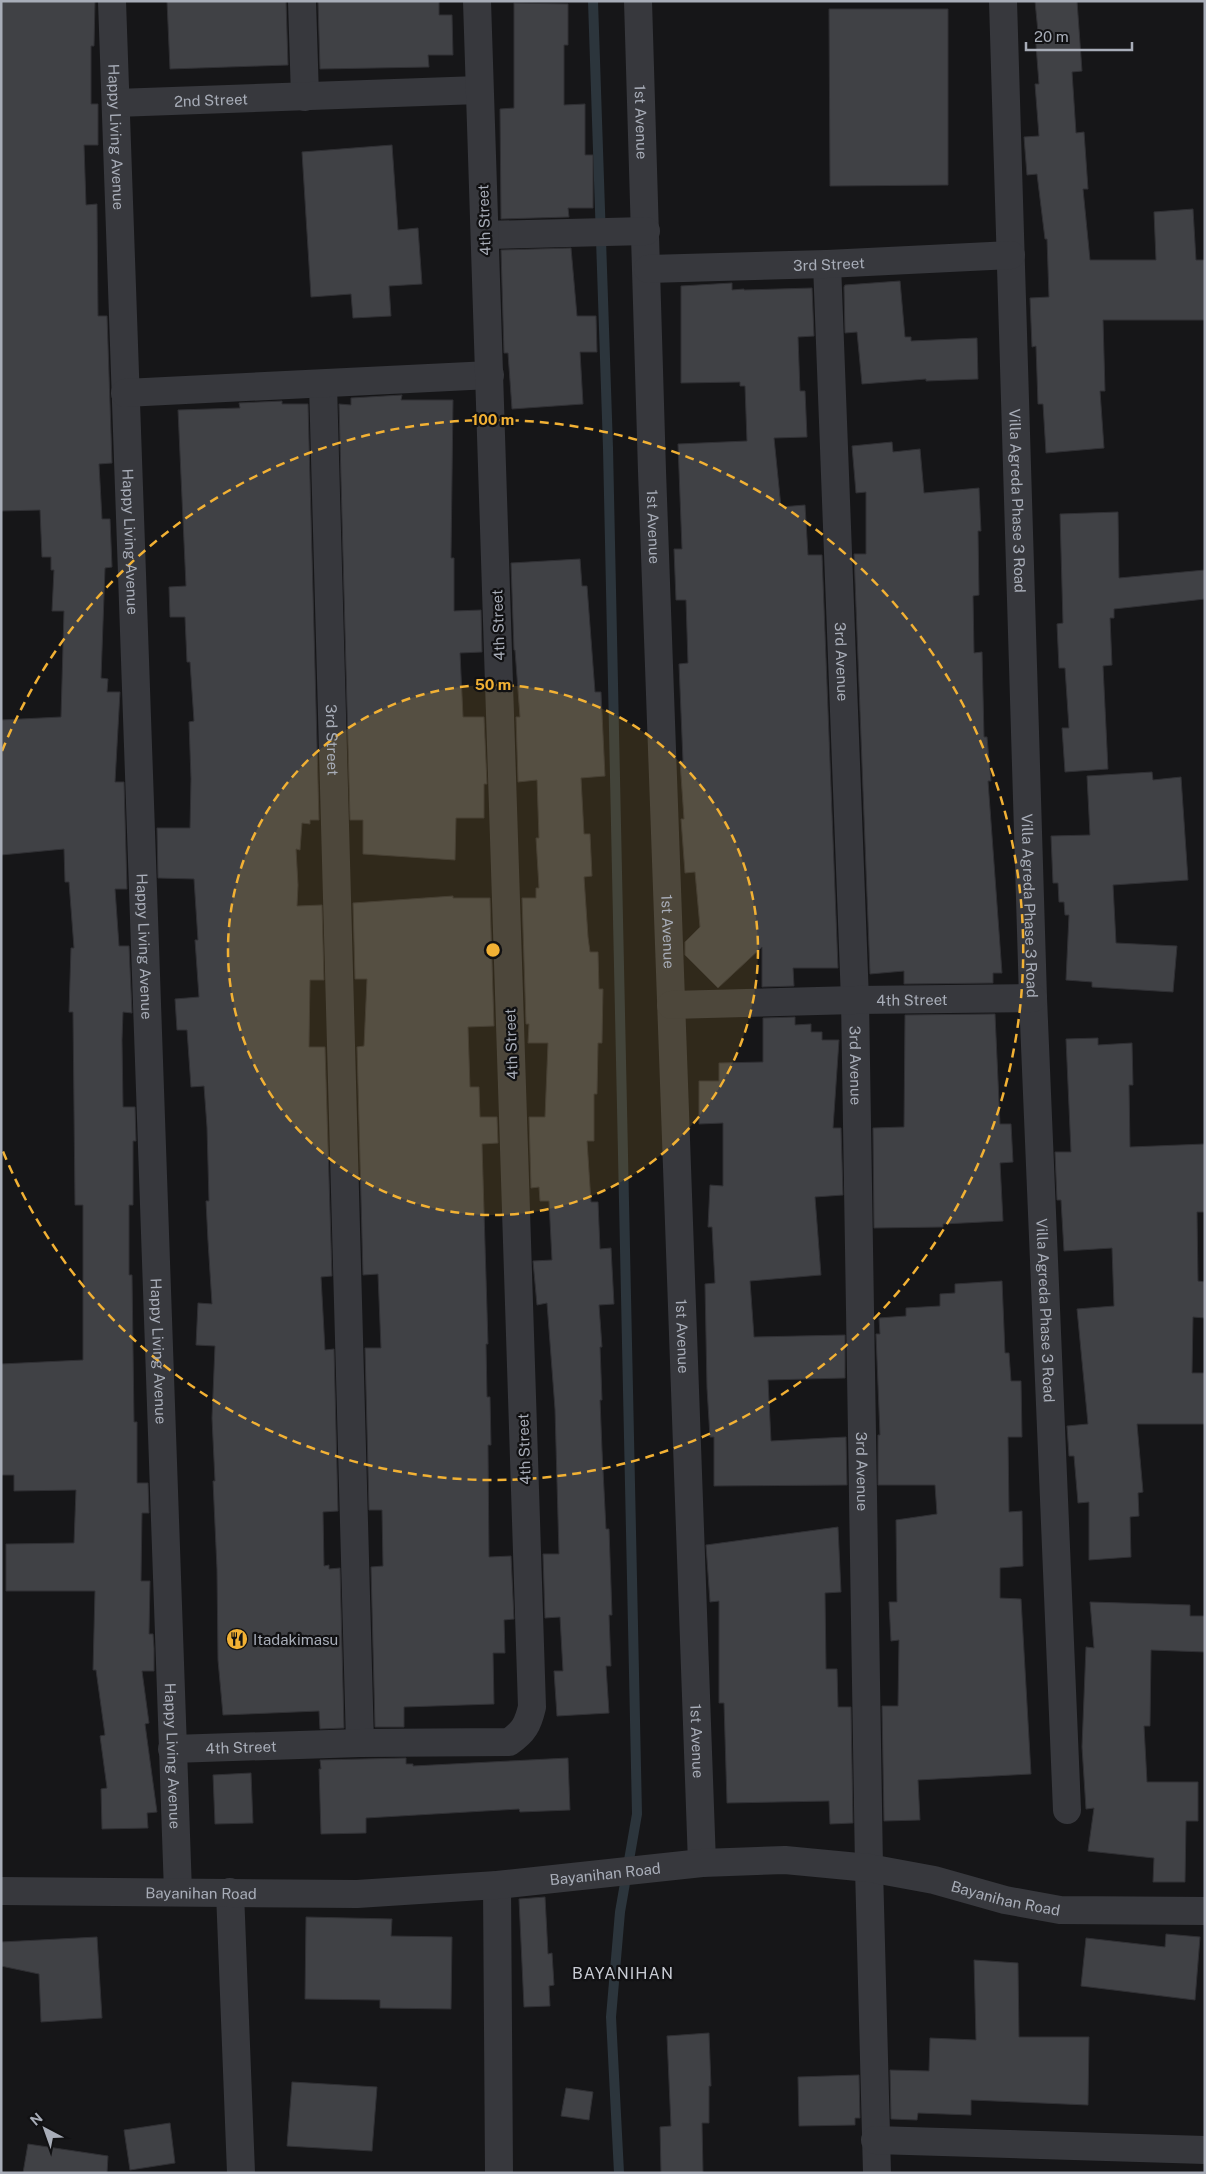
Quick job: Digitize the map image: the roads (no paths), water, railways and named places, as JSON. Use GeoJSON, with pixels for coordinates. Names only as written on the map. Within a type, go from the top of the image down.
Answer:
{"type":"FeatureCollection","features":[{"type":"Feature","properties":{"kind":"street","name":"Happy Living Avenue"},"geometry":{"type":"LineString","coordinates":[[112,1],[178,1892]]}},
{"type":"Feature","properties":{"kind":"street"},"geometry":{"type":"LineString","coordinates":[[302,1],[305,97]]}},
{"type":"Feature","properties":{"kind":"street","name":"4th Street"},"geometry":{"type":"LineString","coordinates":[[172,1749],[360,1743],[509,1742],[522,1734],[532,1707],[477,1]]}},
{"type":"Feature","properties":{"kind":"street","name":"1st Avenue"},"geometry":{"type":"LineString","coordinates":[[638,1],[648,269],[652,471],[702,1863]]}},
{"type":"Feature","properties":{"kind":"street","name":"Villa Agreda Phase 3 Road"},"geometry":{"type":"LineString","coordinates":[[1003,1],[1034,998],[1067,1810]]}},
{"type":"Feature","properties":{"kind":"street","name":"2nd Street"},"geometry":{"type":"LineString","coordinates":[[116,103],[479,90]]}},
{"type":"Feature","properties":{"kind":"street"},"geometry":{"type":"LineString","coordinates":[[485,235],[646,231]]}},
{"type":"Feature","properties":{"kind":"street","name":"3rd Street"},"geometry":{"type":"LineString","coordinates":[[648,269],[1011,256]]}},
{"type":"Feature","properties":{"kind":"street","name":"3rd Avenue"},"geometry":{"type":"LineString","coordinates":[[827,264],[855,1000],[874,2140],[877,2173]]}},
{"type":"Feature","properties":{"kind":"street"},"geometry":{"type":"LineString","coordinates":[[125,392],[490,375]]}},
{"type":"Feature","properties":{"kind":"street","name":"3rd Street"},"geometry":{"type":"LineString","coordinates":[[323,384],[360,1743]]}},
{"type":"Feature","properties":{"kind":"street","name":"4th Street"},"geometry":{"type":"LineString","coordinates":[[671,1005],[1034,998]]}},
{"type":"Feature","properties":{"kind":"street","name":"Bayanihan Road"},"geometry":{"type":"LineString","coordinates":[[1,1891],[357,1894],[497,1885],[702,1863],[784,1860],[869,1868],[934,1880],[1005,1900],[1060,1910],[1205,1910]]}},
{"type":"Feature","properties":{"kind":"street"},"geometry":{"type":"LineString","coordinates":[[497,1885],[499,2173]]}},
{"type":"Feature","properties":{"kind":"street"},"geometry":{"type":"LineString","coordinates":[[230,1892],[241,2173]]}},
{"type":"Feature","properties":{"kind":"street"},"geometry":{"type":"LineString","coordinates":[[874,2140],[1205,2150]]}},
{"type":"Feature","properties":{"kind":"waterway"},"geometry":{"type":"LineString","coordinates":[[593,1],[608,448],[637,1814],[620,1912],[611,2017],[619,2173]]}},
{"type":"Feature","properties":{"kind":"place","name":"Itadakimasu"},"geometry":{"type":"Point","coordinates":[237,1639]}},
{"type":"Feature","properties":{"kind":"district","name":"BAYANIHAN"},"geometry":{"type":"Point","coordinates":[623,1973]}}]}
